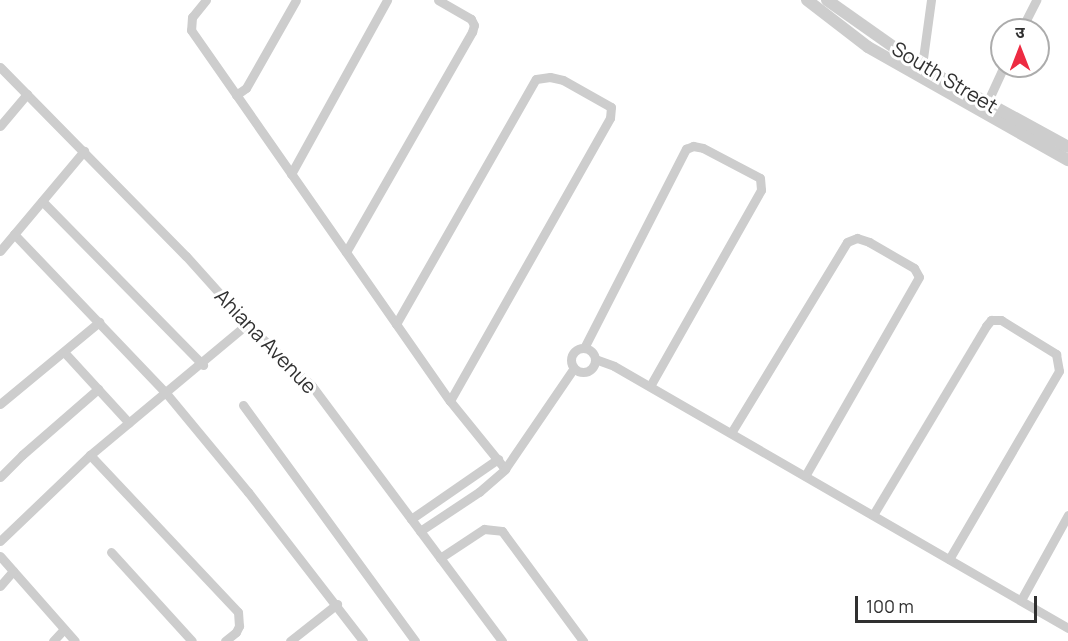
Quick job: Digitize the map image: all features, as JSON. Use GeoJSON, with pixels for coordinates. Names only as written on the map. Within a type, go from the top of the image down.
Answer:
{"type":"FeatureCollection","features":[{"type":"Feature","properties":{"kind":"street"},"geometry":{"type":"LineString","coordinates":[[206,0],[192,17],[191,30],[450,401],[505,469]]}},
{"type":"Feature","properties":{"kind":"street"},"geometry":{"type":"LineString","coordinates":[[236,95],[246,88],[296,0]]}},
{"type":"Feature","properties":{"kind":"street"},"geometry":{"type":"LineString","coordinates":[[291,174],[387,0]]}},
{"type":"Feature","properties":{"kind":"street"},"geometry":{"type":"LineString","coordinates":[[346,252],[472,32],[474,25],[471,19],[438,0]]}},
{"type":"Feature","properties":{"kind":"street"},"geometry":{"type":"LineString","coordinates":[[807,0],[868,47],[921,72],[1068,160]]}},
{"type":"Feature","properties":{"kind":"street","name":"South Street"},"geometry":{"type":"LineString","coordinates":[[827,0],[921,72],[987,103],[1068,147]]}},
{"type":"Feature","properties":{"kind":"street"},"geometry":{"type":"LineString","coordinates":[[921,72],[931,0]]}},
{"type":"Feature","properties":{"kind":"street"},"geometry":{"type":"LineString","coordinates":[[1027,18],[1036,0]]}},
{"type":"Feature","properties":{"kind":"street","name":"Ahiana Avenue"},"geometry":{"type":"LineString","coordinates":[[0,67],[186,256],[247,324],[312,386],[502,641]]}},
{"type":"Feature","properties":{"kind":"street"},"geometry":{"type":"LineString","coordinates":[[396,324],[536,79],[550,77],[563,80],[611,107],[610,118],[450,401]]}},
{"type":"Feature","properties":{"kind":"street"},"geometry":{"type":"LineString","coordinates":[[987,103],[998,78]]}},
{"type":"Feature","properties":{"kind":"street"},"geometry":{"type":"LineString","coordinates":[[0,126],[27,94]]}},
{"type":"Feature","properties":{"kind":"street"},"geometry":{"type":"LineString","coordinates":[[420,531],[479,492],[505,469],[574,368],[572,355],[584,348],[686,149],[693,146],[703,148],[760,178],[761,189],[650,386]]}},
{"type":"Feature","properties":{"kind":"street"},"geometry":{"type":"LineString","coordinates":[[0,251],[84,151]]}},
{"type":"Feature","properties":{"kind":"street"},"geometry":{"type":"LineString","coordinates":[[42,201],[202,364]]}},
{"type":"Feature","properties":{"kind":"street"},"geometry":{"type":"LineString","coordinates":[[14,234],[166,393],[337,604],[358,639]]}},
{"type":"Feature","properties":{"kind":"street"},"geometry":{"type":"LineString","coordinates":[[731,434],[846,242],[857,238],[869,242],[914,268],[919,277],[805,476]]}},
{"type":"Feature","properties":{"kind":"street"},"geometry":{"type":"LineString","coordinates":[[873,515],[986,326],[991,320],[1001,320],[1056,354],[1059,371],[949,559]]}},
{"type":"Feature","properties":{"kind":"street"},"geometry":{"type":"LineString","coordinates":[[0,404],[99,322]]}},
{"type":"Feature","properties":{"kind":"street"},"geometry":{"type":"LineString","coordinates":[[0,541],[90,455],[202,364],[247,324]]}},
{"type":"Feature","properties":{"kind":"street"},"geometry":{"type":"LineString","coordinates":[[584,348],[591,352],[595,359],[614,366],[650,386],[1068,628]]}},
{"type":"Feature","properties":{"kind":"street"},"geometry":{"type":"LineString","coordinates":[[64,352],[129,423]]}},
{"type":"Feature","properties":{"kind":"street"},"geometry":{"type":"LineString","coordinates":[[574,368],[586,372],[592,367],[595,359]]}},
{"type":"Feature","properties":{"kind":"street"},"geometry":{"type":"LineString","coordinates":[[0,477],[98,389]]}},
{"type":"Feature","properties":{"kind":"street"},"geometry":{"type":"LineString","coordinates":[[243,405],[415,641]]}},
{"type":"Feature","properties":{"kind":"street"},"geometry":{"type":"LineString","coordinates":[[90,455],[238,612],[239,626],[236,632],[225,641]]}},
{"type":"Feature","properties":{"kind":"street"},"geometry":{"type":"LineString","coordinates":[[411,519],[498,459]]}},
{"type":"Feature","properties":{"kind":"street"},"geometry":{"type":"LineString","coordinates":[[1021,600],[1068,515]]}},
{"type":"Feature","properties":{"kind":"street"},"geometry":{"type":"LineString","coordinates":[[440,558],[484,529],[502,531],[584,641]]}},
{"type":"Feature","properties":{"kind":"street"},"geometry":{"type":"LineString","coordinates":[[111,552],[192,641]]}},
{"type":"Feature","properties":{"kind":"street"},"geometry":{"type":"LineString","coordinates":[[0,556],[75,641]]}},
{"type":"Feature","properties":{"kind":"street"},"geometry":{"type":"LineString","coordinates":[[0,586],[13,571]]}},
{"type":"Feature","properties":{"kind":"street"},"geometry":{"type":"LineString","coordinates":[[290,641],[337,604]]}},
{"type":"Feature","properties":{"kind":"street"},"geometry":{"type":"LineString","coordinates":[[53,641],[64,629]]}}]}
